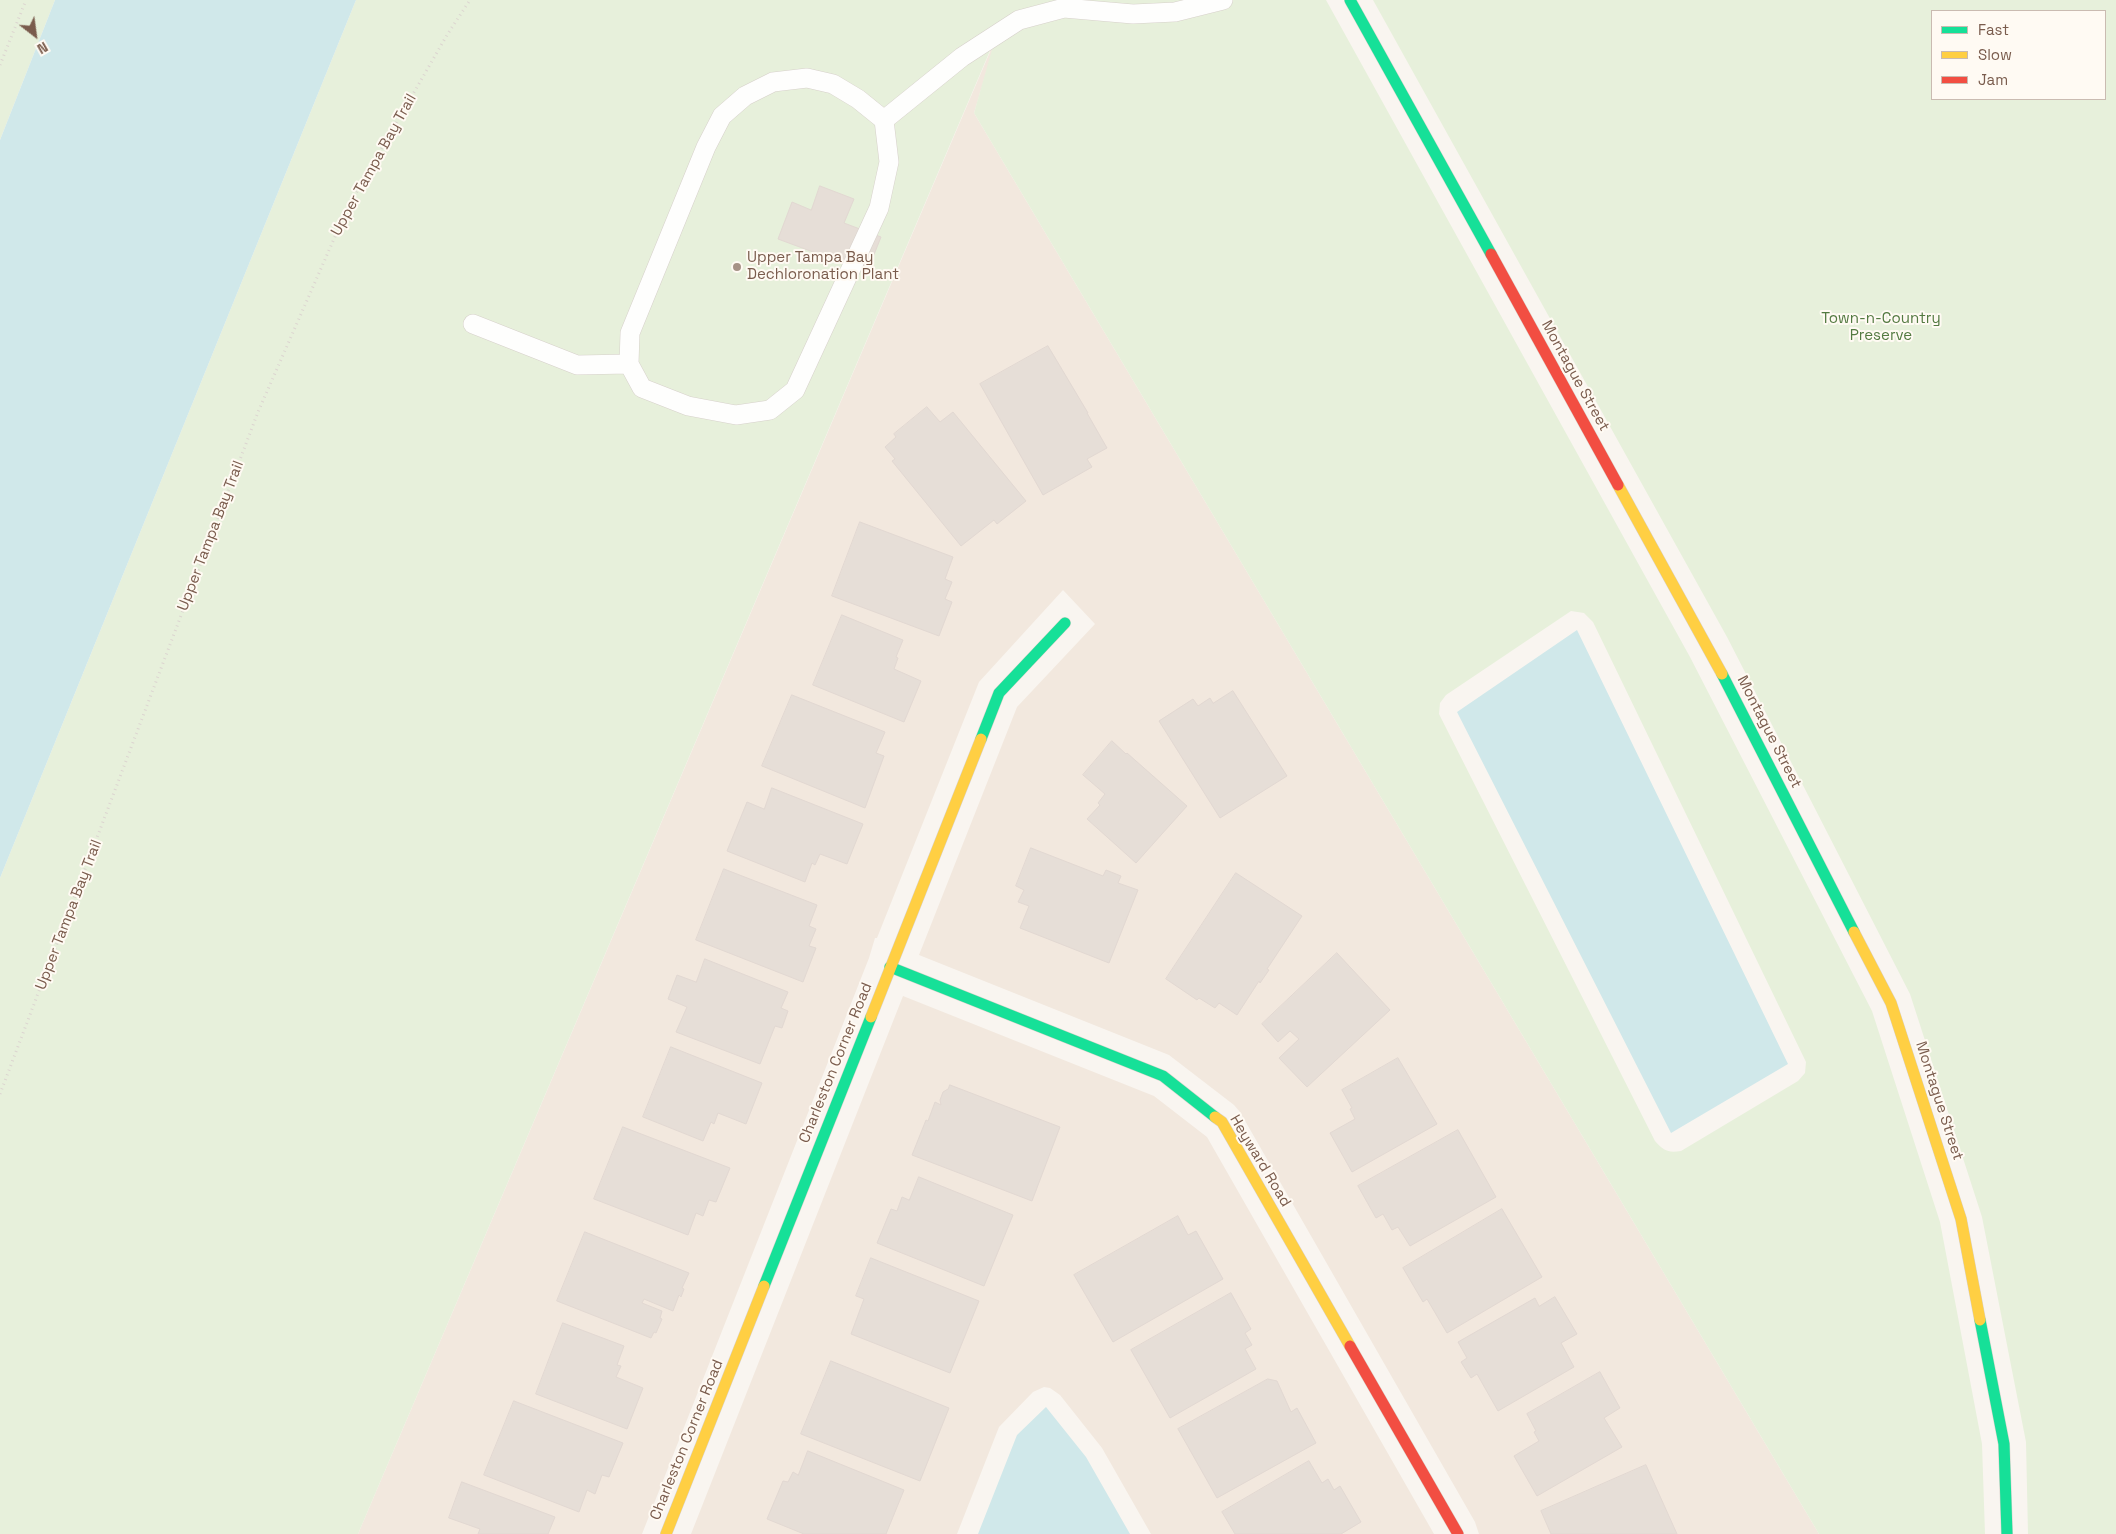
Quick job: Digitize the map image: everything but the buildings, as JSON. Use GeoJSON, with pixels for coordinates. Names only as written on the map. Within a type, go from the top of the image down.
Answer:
{"type":"FeatureCollection","features":[{"type":"Feature","properties":{"kind":"street","name":"Montague Street"},"geometry":{"type":"LineString","coordinates":[[1350,0],[1708,647],[1891,1003],[1961,1219],[2004,1444],[2007,1534]]}},
{"type":"Feature","properties":{"kind":"street","name":"Charleston Corner Road"},"geometry":{"type":"LineString","coordinates":[[666,1534],[999,692],[1065,623]]}},
{"type":"Feature","properties":{"kind":"street","name":"Heyward Road"},"geometry":{"type":"LineString","coordinates":[[890,967],[1163,1076],[1222,1122],[1458,1534]]}},
{"type":"Feature","properties":{"kind":"lane"},"geometry":{"type":"LineString","coordinates":[[884,120],[962,57],[1019,20],[1064,8],[1133,14],[1175,12],[1223,0]]}},
{"type":"Feature","properties":{"kind":"lane"},"geometry":{"type":"LineString","coordinates":[[807,78],[833,84],[884,120],[889,162],[878,208],[795,390],[770,410],[736,415],[688,406],[642,388],[629,364],[630,333],[706,147],[722,116],[745,96],[773,82],[807,78]]}},
{"type":"Feature","properties":{"kind":"lane"},"geometry":{"type":"LineString","coordinates":[[473,324],[577,365],[629,364]]}},
{"type":"Feature","properties":{"kind":"path"},"geometry":{"type":"LineString","coordinates":[[0,65],[26,0]]}},
{"type":"Feature","properties":{"kind":"path","name":"Upper Tampa Bay Trail"},"geometry":{"type":"LineString","coordinates":[[0,1094],[258,412],[348,207],[447,35],[470,0]]}},
{"type":"Feature","properties":{"kind":"shaded area"},"geometry":{"type":"Polygon","coordinates":[[[998,33],[974,113],[1819,1534],[1479,1534],[1475,1522],[1240,1112],[1234,1105],[1169,1055],[919,955],[1017,707],[1095,624],[1063,590],[979,682],[877,938],[875,938],[869,958],[642,1534],[358,1534],[998,33]]]}},
{"type":"Feature","properties":{"kind":"shaded area"},"geometry":{"type":"Polygon","coordinates":[[[903,996],[1154,1096],[1207,1137],[1434,1534],[1151,1534],[1102,1448],[1060,1395],[1050,1388],[1044,1387],[1033,1392],[999,1427],[957,1534],[691,1534],[903,996]]]}},
{"type":"Feature","properties":{"kind":"green space"},"geometry":{"type":"Polygon","coordinates":[[[0,0],[55,0],[0,140],[0,0]]]}},
{"type":"Feature","properties":{"kind":"green space"},"geometry":{"type":"Polygon","coordinates":[[[356,0],[1326,0],[1690,657],[1872,1011],[1940,1222],[1982,1444],[1985,1534],[1819,1534],[974,113],[995,39],[358,1534],[0,1534],[0,878],[356,0]],[[1571,611],[1446,695],[1440,703],[1439,714],[1655,1141],[1666,1150],[1673,1152],[1681,1151],[1798,1081],[1805,1073],[1806,1062],[1593,622],[1584,613],[1571,611]]]}},
{"type":"Feature","properties":{"kind":"green space","name":"Town-n-Country Preserve"},"geometry":{"type":"Polygon","coordinates":[[[1373,0],[2116,0],[2116,1534],[2028,1534],[2026,1442],[1982,1217],[1910,994],[1727,637],[1373,0]]]}},
{"type":"Feature","properties":{"kind":"water"},"geometry":{"type":"Polygon","coordinates":[[[55,0],[356,0],[0,878],[0,140],[55,0]]]}},
{"type":"Feature","properties":{"kind":"water"},"geometry":{"type":"Polygon","coordinates":[[[1577,630],[1788,1064],[1671,1133],[1457,712],[1577,630]]]}},
{"type":"Feature","properties":{"kind":"water"},"geometry":{"type":"Polygon","coordinates":[[[1046,1407],[1086,1457],[1130,1534],[978,1534],[1017,1435],[1046,1407]]]}},
{"type":"Feature","properties":{"kind":"traffic: fast"},"geometry":{"type":"LineString","coordinates":[[1350,0],[1491,254]]}},
{"type":"Feature","properties":{"kind":"traffic: fast"},"geometry":{"type":"LineString","coordinates":[[981,739],[999,693],[1065,623]]}},
{"type":"Feature","properties":{"kind":"traffic: fast"},"geometry":{"type":"LineString","coordinates":[[1722,674],[1854,932]]}},
{"type":"Feature","properties":{"kind":"traffic: fast"},"geometry":{"type":"LineString","coordinates":[[890,967],[1163,1076],[1215,1117]]}},
{"type":"Feature","properties":{"kind":"traffic: fast"},"geometry":{"type":"LineString","coordinates":[[764,1286],[871,1017]]}},
{"type":"Feature","properties":{"kind":"traffic: fast"},"geometry":{"type":"LineString","coordinates":[[1980,1320],[2004,1444],[2007,1534]]}},
{"type":"Feature","properties":{"kind":"traffic: slow"},"geometry":{"type":"LineString","coordinates":[[1618,485],[1722,674]]}},
{"type":"Feature","properties":{"kind":"traffic: slow"},"geometry":{"type":"LineString","coordinates":[[871,1017],[981,739]]}},
{"type":"Feature","properties":{"kind":"traffic: slow"},"geometry":{"type":"LineString","coordinates":[[1854,932],[1891,1003],[1961,1219],[1980,1320]]}},
{"type":"Feature","properties":{"kind":"traffic: slow"},"geometry":{"type":"LineString","coordinates":[[1215,1117],[1222,1122],[1350,1346]]}},
{"type":"Feature","properties":{"kind":"traffic: slow"},"geometry":{"type":"LineString","coordinates":[[666,1534],[764,1286]]}},
{"type":"Feature","properties":{"kind":"traffic: jam"},"geometry":{"type":"LineString","coordinates":[[1491,254],[1618,485]]}},
{"type":"Feature","properties":{"kind":"traffic: jam"},"geometry":{"type":"LineString","coordinates":[[1350,1346],[1458,1534]]}},
{"type":"Feature","properties":{"kind":"place","name":"Upper Tampa Bay Dechloronation Plant"},"geometry":{"type":"Point","coordinates":[737,267]}}]}
